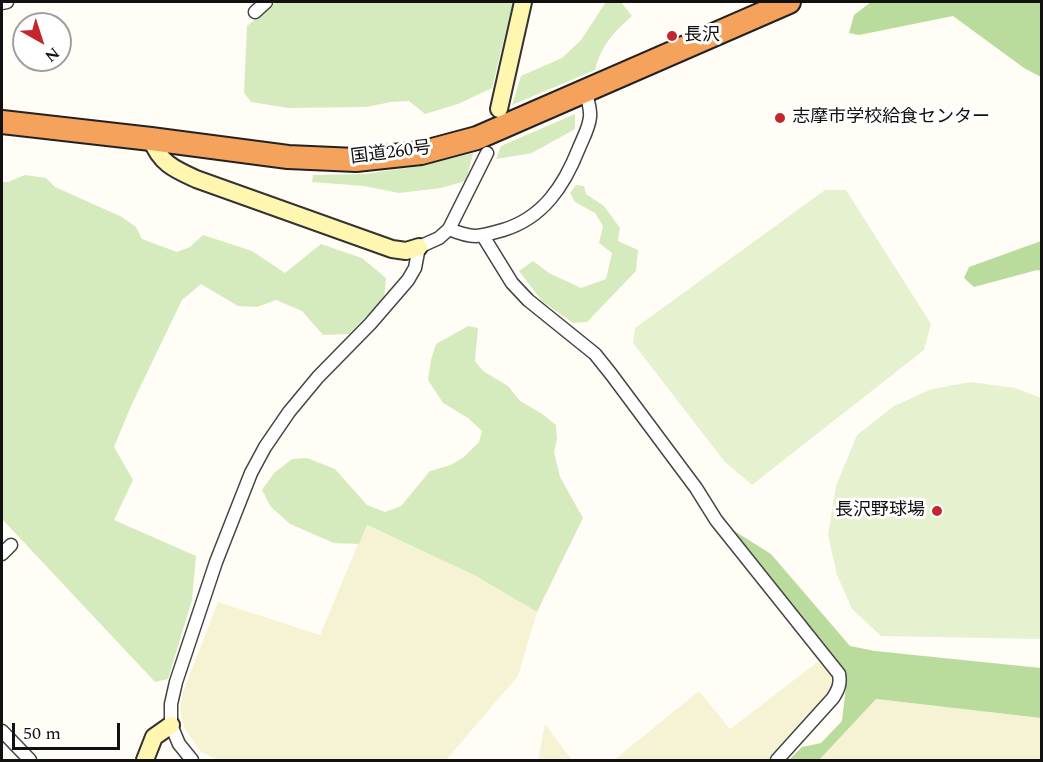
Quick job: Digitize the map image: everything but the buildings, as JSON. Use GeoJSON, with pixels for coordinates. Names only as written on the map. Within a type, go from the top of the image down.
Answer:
{"type":"FeatureCollection","features":[{"type":"Feature","properties":{"kind":"highway","name":"国道260号"},"geometry":{"type":"LineString","coordinates":[[2,122],[288,157],[356,160],[421,153],[477,138],[789,2]]}},
{"type":"Feature","properties":{"kind":"street"},"geometry":{"type":"LineString","coordinates":[[2,3],[7,2]]}},
{"type":"Feature","properties":{"kind":"street"},"geometry":{"type":"LineString","coordinates":[[255,12],[266,2]]}},
{"type":"Feature","properties":{"kind":"street"},"geometry":{"type":"LineString","coordinates":[[498,108],[523,2]]}},
{"type":"Feature","properties":{"kind":"street"},"geometry":{"type":"LineString","coordinates":[[449,229],[466,237],[483,236],[518,225],[538,212],[552,199],[574,160],[588,127],[590,116],[585,90]]}},
{"type":"Feature","properties":{"kind":"street"},"geometry":{"type":"LineString","coordinates":[[151,139],[157,154],[175,170],[392,249],[406,251],[439,238],[449,229],[487,153]]}},
{"type":"Feature","properties":{"kind":"street"},"geometry":{"type":"LineString","coordinates":[[483,236],[512,283],[528,300],[595,354],[612,374],[696,488],[716,520],[839,674],[838,690],[833,698],[777,760]]}},
{"type":"Feature","properties":{"kind":"street"},"geometry":{"type":"LineString","coordinates":[[192,760],[179,744],[171,725],[171,704],[176,682],[216,562],[251,473],[265,447],[289,412],[318,376],[370,324],[408,280],[414,268],[419,247]]}},
{"type":"Feature","properties":{"kind":"street"},"geometry":{"type":"LineString","coordinates":[[2,554],[11,545]]}},
{"type":"Feature","properties":{"kind":"street"},"geometry":{"type":"LineString","coordinates":[[145,760],[154,737],[171,725]]}},
{"type":"Feature","properties":{"kind":"street"},"geometry":{"type":"LineString","coordinates":[[2,731],[30,760]]}},
{"type":"Feature","properties":{"kind":"shaded area"},"geometry":{"type":"Polygon","coordinates":[[[366,525],[476,576],[537,612],[518,676],[446,760],[217,760],[200,751],[184,727],[180,709],[183,692],[218,602],[320,635],[366,525]]]}},
{"type":"Feature","properties":{"kind":"shaded area"},"geometry":{"type":"Polygon","coordinates":[[[820,660],[838,685],[826,703],[769,760],[614,760],[699,691],[730,729],[820,660]]]}},
{"type":"Feature","properties":{"kind":"shaded area"},"geometry":{"type":"Polygon","coordinates":[[[875,699],[1041,718],[1041,760],[819,760],[875,699]]]}},
{"type":"Feature","properties":{"kind":"shaded area"},"geometry":{"type":"Polygon","coordinates":[[[545,724],[572,760],[538,760],[545,724]]]}},
{"type":"Feature","properties":{"kind":"green space"},"geometry":{"type":"Polygon","coordinates":[[[277,2],[513,2],[492,88],[458,104],[425,114],[409,101],[366,107],[289,108],[251,102],[244,93],[247,26],[277,2]]]}},
{"type":"Feature","properties":{"kind":"green space"},"geometry":{"type":"Polygon","coordinates":[[[606,2],[621,2],[632,16],[609,40],[595,70],[512,105],[521,76],[562,58],[581,40],[606,2]]]}},
{"type":"Feature","properties":{"kind":"green space"},"geometry":{"type":"Polygon","coordinates":[[[871,2],[1041,2],[1041,77],[1024,68],[953,16],[859,35],[849,33],[854,15],[871,2]]]}},
{"type":"Feature","properties":{"kind":"green space"},"geometry":{"type":"Polygon","coordinates":[[[575,114],[575,129],[532,153],[496,159],[501,146],[575,114]]]}},
{"type":"Feature","properties":{"kind":"green space"},"geometry":{"type":"Polygon","coordinates":[[[473,153],[466,181],[441,188],[399,193],[364,186],[312,182],[313,175],[365,174],[420,166],[473,153]]]}},
{"type":"Feature","properties":{"kind":"green space"},"geometry":{"type":"Polygon","coordinates":[[[25,175],[46,178],[55,187],[122,217],[136,227],[142,239],[177,252],[190,247],[203,235],[252,251],[285,273],[321,244],[362,258],[386,278],[384,298],[349,334],[323,335],[302,311],[276,300],[257,307],[238,306],[201,284],[182,300],[114,447],[133,480],[114,520],[196,556],[192,600],[168,679],[155,682],[2,519],[2,182],[25,175]]]}},
{"type":"Feature","properties":{"kind":"green space"},"geometry":{"type":"Polygon","coordinates":[[[576,185],[584,186],[586,194],[604,206],[620,228],[618,241],[638,250],[636,271],[587,322],[573,323],[542,301],[519,271],[533,261],[549,273],[581,288],[606,279],[612,253],[599,243],[603,226],[595,213],[575,202],[570,193],[576,185]]]}},
{"type":"Feature","properties":{"kind":"green space"},"geometry":{"type":"Polygon","coordinates":[[[825,190],[846,190],[931,324],[924,350],[752,485],[724,461],[633,343],[635,328],[825,190]]]}},
{"type":"Feature","properties":{"kind":"green space"},"geometry":{"type":"Polygon","coordinates":[[[1041,241],[1041,271],[1037,270],[974,287],[964,278],[969,267],[1041,241]]]}},
{"type":"Feature","properties":{"kind":"green space"},"geometry":{"type":"Polygon","coordinates":[[[468,326],[478,328],[475,361],[483,371],[508,386],[520,401],[556,425],[557,439],[554,452],[560,477],[583,518],[537,612],[476,576],[367,525],[359,544],[334,543],[290,524],[271,507],[262,490],[274,473],[292,459],[307,458],[335,469],[367,505],[385,512],[401,506],[430,471],[451,465],[464,457],[479,442],[482,431],[468,418],[443,403],[428,380],[436,344],[468,326]]]}},
{"type":"Feature","properties":{"kind":"green space","name":"長沢野球場"},"geometry":{"type":"Polygon","coordinates":[[[971,382],[1015,388],[1041,398],[1041,639],[881,636],[852,609],[837,575],[828,535],[836,486],[857,435],[894,406],[932,389],[971,382]]]}},
{"type":"Feature","properties":{"kind":"green space"},"geometry":{"type":"Polygon","coordinates":[[[728,527],[771,554],[850,646],[875,651],[1041,668],[1041,718],[876,699],[819,760],[789,760],[802,747],[821,743],[842,721],[847,678],[728,527]]]}},
{"type":"Feature","properties":{"kind":"place","name":"長沢"},"geometry":{"type":"Point","coordinates":[672,36]}},
{"type":"Feature","properties":{"kind":"place","name":"志摩市学校給食センター"},"geometry":{"type":"Point","coordinates":[780,118]}},
{"type":"Feature","properties":{"kind":"place","name":"長沢野球場"},"geometry":{"type":"Point","coordinates":[937,511]}}]}
